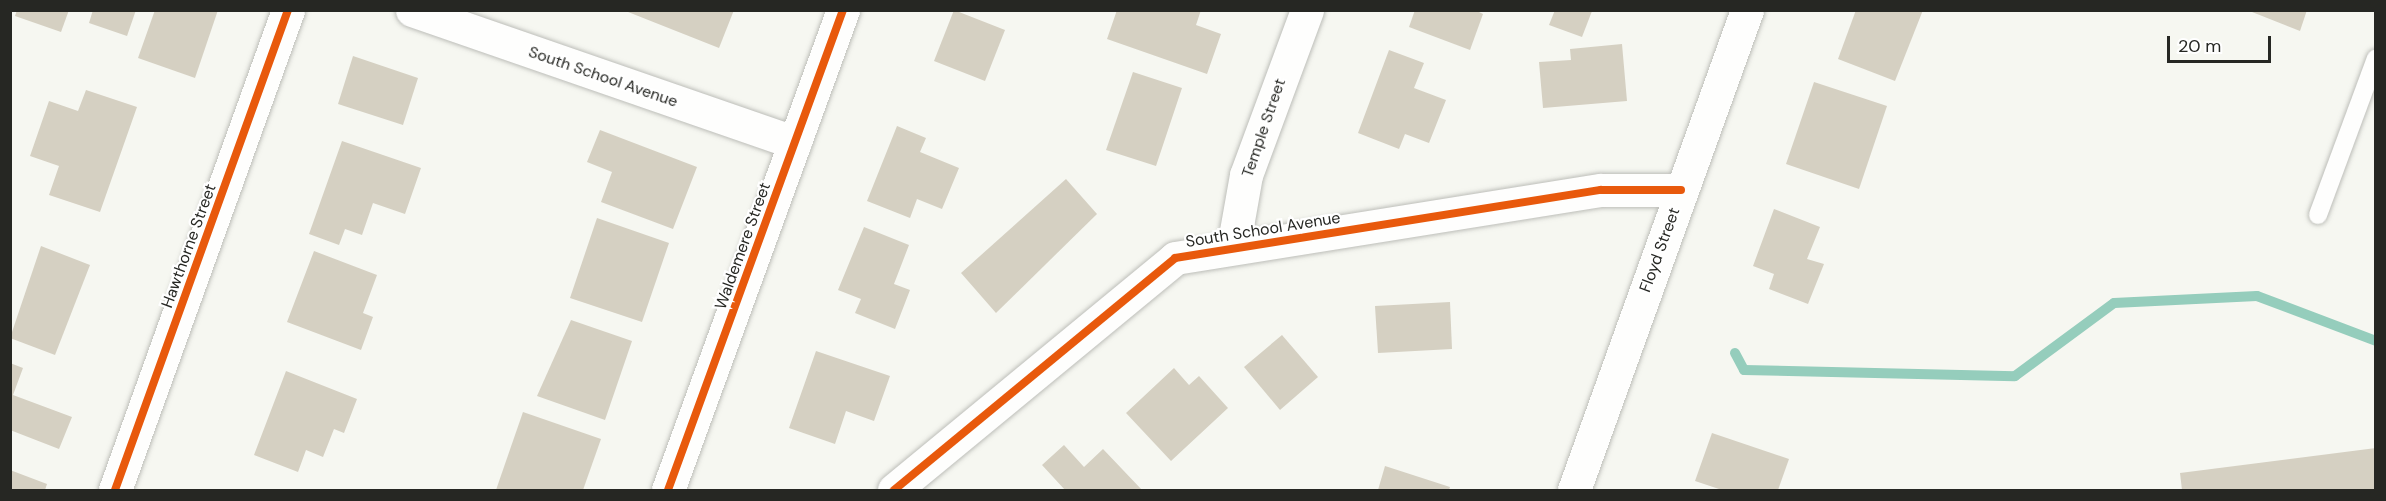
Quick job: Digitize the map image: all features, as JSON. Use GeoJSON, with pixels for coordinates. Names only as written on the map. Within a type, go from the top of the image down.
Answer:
{"type":"FeatureCollection","features":[{"type":"Feature","properties":{"kind":"street","name":"Hawthorne Street"},"geometry":{"type":"LineString","coordinates":[[115,490],[288,10]]}},
{"type":"Feature","properties":{"kind":"street","name":"South School Avenue"},"geometry":{"type":"LineString","coordinates":[[412,10],[795,143]]}},
{"type":"Feature","properties":{"kind":"street","name":"Waldemere Street"},"geometry":{"type":"LineString","coordinates":[[668,490],[843,10]]}},
{"type":"Feature","properties":{"kind":"street","name":"Temple Street"},"geometry":{"type":"LineString","coordinates":[[1233,248],[1246,175],[1306,10]]}},
{"type":"Feature","properties":{"kind":"street","name":"Floyd Street"},"geometry":{"type":"LineString","coordinates":[[1574,490],[1747,10]]}},
{"type":"Feature","properties":{"kind":"street","name":"South School Avenue"},"geometry":{"type":"LineString","coordinates":[[894,490],[1166,264],[1233,248],[1600,190],[1681,190]]}},
{"type":"Feature","properties":{"kind":"lane"},"geometry":{"type":"LineString","coordinates":[[2318,215],[2376,58]]}},
{"type":"Feature","properties":{"kind":"building"},"geometry":{"type":"Polygon","coordinates":[[[17,10],[69,10],[61,32],[15,16],[17,10]]]}},
{"type":"Feature","properties":{"kind":"building"},"geometry":{"type":"Polygon","coordinates":[[[93,10],[136,10],[127,36],[89,23],[93,10]]]}},
{"type":"Feature","properties":{"kind":"building"},"geometry":{"type":"Polygon","coordinates":[[[155,10],[218,10],[195,78],[138,58],[155,10]]]}},
{"type":"Feature","properties":{"kind":"building"},"geometry":{"type":"Polygon","coordinates":[[[623,10],[734,10],[719,48],[623,10]]]}},
{"type":"Feature","properties":{"kind":"building"},"geometry":{"type":"Polygon","coordinates":[[[954,10],[1005,30],[985,81],[934,61],[954,10]]]}},
{"type":"Feature","properties":{"kind":"building"},"geometry":{"type":"Polygon","coordinates":[[[1117,10],[1201,10],[1196,25],[1221,34],[1207,74],[1107,39],[1117,10]]]}},
{"type":"Feature","properties":{"kind":"building"},"geometry":{"type":"Polygon","coordinates":[[[1415,10],[1475,10],[1483,14],[1470,50],[1409,27],[1415,10]]]}},
{"type":"Feature","properties":{"kind":"building"},"geometry":{"type":"Polygon","coordinates":[[[1555,10],[1592,11],[1582,37],[1549,25],[1555,10]]]}},
{"type":"Feature","properties":{"kind":"building"},"geometry":{"type":"Polygon","coordinates":[[[1856,10],[1923,10],[1895,81],[1838,59],[1856,10]]]}},
{"type":"Feature","properties":{"kind":"building"},"geometry":{"type":"Polygon","coordinates":[[[2247,10],[2307,10],[2300,31],[2247,10]]]}},
{"type":"Feature","properties":{"kind":"building"},"geometry":{"type":"Polygon","coordinates":[[[1622,44],[1627,101],[1543,108],[1539,62],[1571,60],[1570,49],[1622,44]]]}},
{"type":"Feature","properties":{"kind":"building"},"geometry":{"type":"Polygon","coordinates":[[[1389,50],[1424,63],[1414,88],[1446,100],[1429,143],[1405,134],[1399,149],[1358,133],[1389,50]]]}},
{"type":"Feature","properties":{"kind":"building"},"geometry":{"type":"Polygon","coordinates":[[[353,56],[418,78],[403,125],[338,104],[353,56]]]}},
{"type":"Feature","properties":{"kind":"building"},"geometry":{"type":"Polygon","coordinates":[[[1133,72],[1182,88],[1156,166],[1106,150],[1133,72]]]}},
{"type":"Feature","properties":{"kind":"building"},"geometry":{"type":"Polygon","coordinates":[[[1814,82],[1887,106],[1859,189],[1786,164],[1814,82]]]}},
{"type":"Feature","properties":{"kind":"building"},"geometry":{"type":"Polygon","coordinates":[[[86,90],[137,107],[100,212],[49,195],[59,166],[30,156],[49,101],[78,111],[86,90]]]}},
{"type":"Feature","properties":{"kind":"building"},"geometry":{"type":"Polygon","coordinates":[[[897,126],[926,138],[920,152],[959,168],[942,209],[917,199],[910,218],[867,201],[897,126]]]}},
{"type":"Feature","properties":{"kind":"building"},"geometry":{"type":"Polygon","coordinates":[[[600,130],[697,167],[673,229],[601,202],[612,172],[587,162],[600,130]]]}},
{"type":"Feature","properties":{"kind":"building"},"geometry":{"type":"Polygon","coordinates":[[[342,141],[421,168],[405,214],[373,203],[362,235],[345,229],[339,245],[309,234],[342,141]]]}},
{"type":"Feature","properties":{"kind":"building"},"geometry":{"type":"Polygon","coordinates":[[[1066,179],[1097,214],[996,313],[961,273],[1066,179]]]}},
{"type":"Feature","properties":{"kind":"building"},"geometry":{"type":"Polygon","coordinates":[[[1774,209],[1820,227],[1807,259],[1824,264],[1808,304],[1769,289],[1774,274],[1753,266],[1774,209]]]}},
{"type":"Feature","properties":{"kind":"building"},"geometry":{"type":"Polygon","coordinates":[[[597,218],[669,243],[642,322],[570,298],[597,218]]]}},
{"type":"Feature","properties":{"kind":"building"},"geometry":{"type":"Polygon","coordinates":[[[864,227],[909,245],[894,284],[910,290],[895,329],[855,313],[861,299],[838,290],[864,227]]]}},
{"type":"Feature","properties":{"kind":"building"},"geometry":{"type":"Polygon","coordinates":[[[41,246],[90,265],[55,355],[10,338],[41,246]]]}},
{"type":"Feature","properties":{"kind":"building"},"geometry":{"type":"Polygon","coordinates":[[[314,251],[377,275],[363,313],[373,317],[361,350],[287,322],[314,251]]]}},
{"type":"Feature","properties":{"kind":"building"},"geometry":{"type":"Polygon","coordinates":[[[1450,302],[1452,349],[1378,353],[1375,306],[1450,302]]]}},
{"type":"Feature","properties":{"kind":"building"},"geometry":{"type":"Polygon","coordinates":[[[571,320],[632,341],[605,420],[537,396],[571,320]]]}},
{"type":"Feature","properties":{"kind":"building"},"geometry":{"type":"Polygon","coordinates":[[[1282,335],[1318,377],[1280,410],[1244,367],[1282,335]]]}},
{"type":"Feature","properties":{"kind":"building"},"geometry":{"type":"Polygon","coordinates":[[[816,351],[890,376],[874,421],[846,411],[835,444],[789,428],[816,351]]]}},
{"type":"Feature","properties":{"kind":"building"},"geometry":{"type":"Polygon","coordinates":[[[10,363],[23,368],[13,395],[72,417],[59,449],[10,430],[10,363]]]}},
{"type":"Feature","properties":{"kind":"building"},"geometry":{"type":"Polygon","coordinates":[[[1174,368],[1189,385],[1199,376],[1228,408],[1171,461],[1126,413],[1174,368]]]}},
{"type":"Feature","properties":{"kind":"building"},"geometry":{"type":"Polygon","coordinates":[[[286,371],[357,399],[344,433],[334,429],[323,457],[306,450],[298,472],[254,455],[286,371]]]}},
{"type":"Feature","properties":{"kind":"building"},"geometry":{"type":"Polygon","coordinates":[[[523,412],[601,439],[583,490],[496,490],[523,412]]]}},
{"type":"Feature","properties":{"kind":"building"},"geometry":{"type":"Polygon","coordinates":[[[1712,433],[1789,459],[1778,490],[1722,490],[1695,481],[1712,433]]]}},
{"type":"Feature","properties":{"kind":"building"},"geometry":{"type":"Polygon","coordinates":[[[1064,445],[1084,467],[1103,449],[1142,490],[1065,490],[1042,465],[1064,445]]]}},
{"type":"Feature","properties":{"kind":"building"},"geometry":{"type":"Polygon","coordinates":[[[2376,448],[2376,490],[2182,490],[2180,473],[2376,448]]]}},
{"type":"Feature","properties":{"kind":"building"},"geometry":{"type":"Polygon","coordinates":[[[1385,466],[1450,487],[1449,490],[1378,490],[1385,466]]]}},
{"type":"Feature","properties":{"kind":"building"},"geometry":{"type":"Polygon","coordinates":[[[10,470],[47,484],[45,490],[10,490],[10,470]]]}},
{"type":"Feature","properties":{"kind":"waterway"},"geometry":{"type":"LineString","coordinates":[[1735,353],[1744,370],[2015,376],[2114,303],[2257,296],[2376,341]]}},
{"type":"Feature","properties":{"kind":"cycle path"},"geometry":{"type":"LineString","coordinates":[[115,490],[288,10]]}},
{"type":"Feature","properties":{"kind":"cycle path"},"geometry":{"type":"LineString","coordinates":[[668,490],[843,10]]}},
{"type":"Feature","properties":{"kind":"cycle path"},"geometry":{"type":"LineString","coordinates":[[894,490],[1175,258],[1601,190],[1681,190]]}}]}
